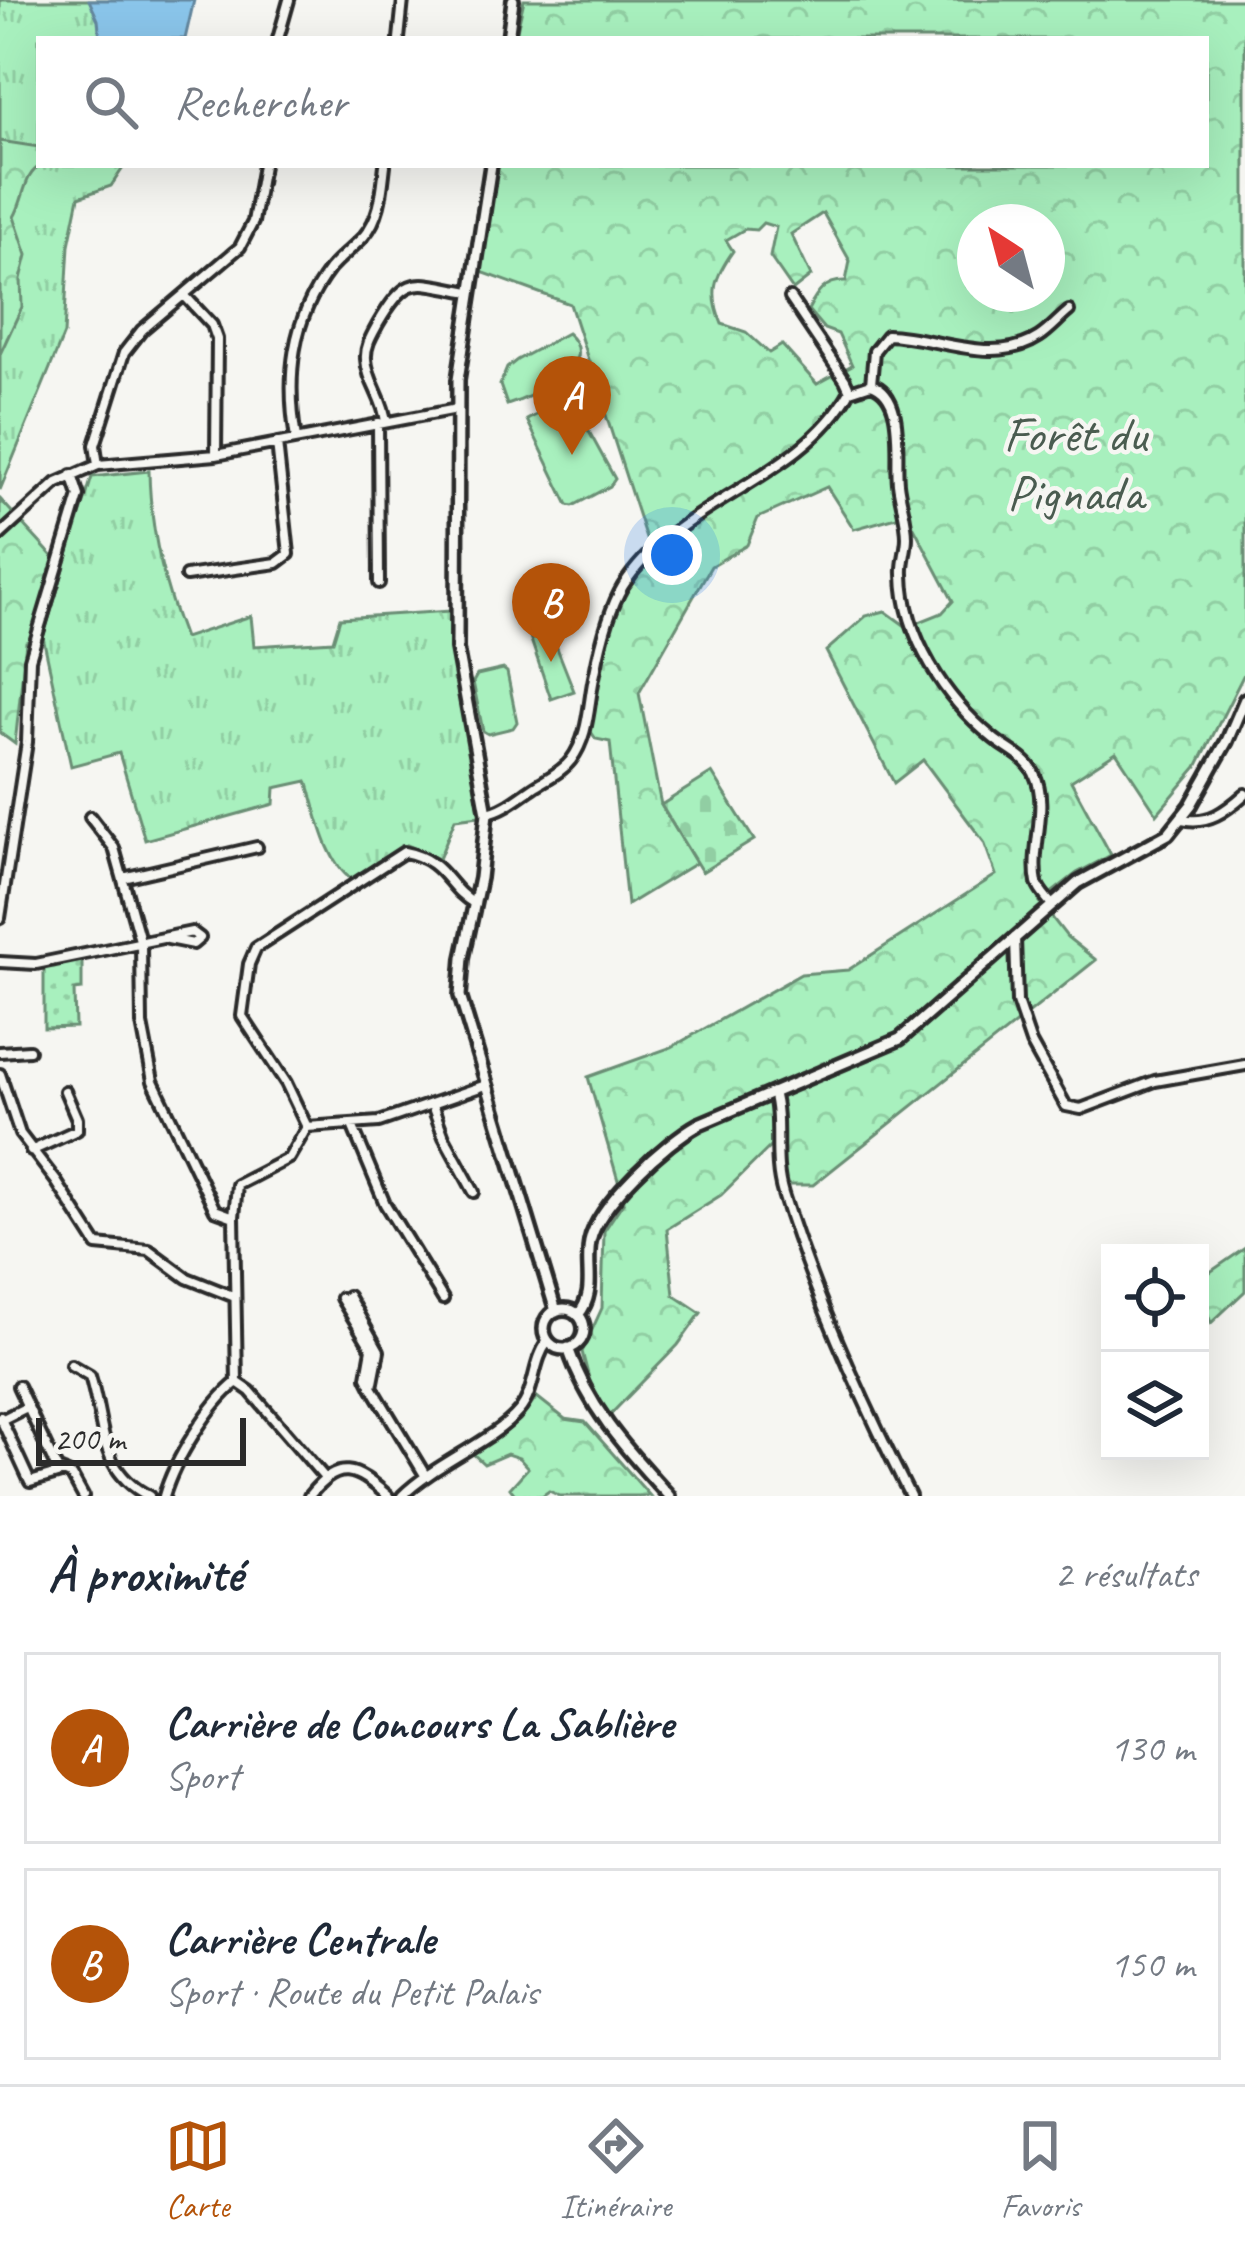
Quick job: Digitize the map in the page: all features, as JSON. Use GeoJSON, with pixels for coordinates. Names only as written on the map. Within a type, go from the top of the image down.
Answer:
{"type":"FeatureCollection","features":[{"type":"Feature","properties":{"kind":"main road"},"geometry":{"type":"LineString","coordinates":[[508,36],[513,0]]}},
{"type":"Feature","properties":{"kind":"main road"},"geometry":{"type":"LineString","coordinates":[[491,168],[470,292],[458,409],[457,649],[487,813],[460,996],[556,1311]]}},
{"type":"Feature","properties":{"kind":"main road"},"geometry":{"type":"LineString","coordinates":[[578,1315],[590,1295],[590,1239],[624,1188],[689,1130],[900,1039],[1089,876],[1160,840],[1182,819],[1245,699]]}},
{"type":"Feature","properties":{"kind":"main road"},"geometry":{"type":"LineString","coordinates":[[556,1311],[578,1315],[584,1332],[578,1342],[557,1348],[548,1341],[545,1324],[556,1311]]}},
{"type":"Feature","properties":{"kind":"main road"},"geometry":{"type":"LineString","coordinates":[[568,1348],[598,1415],[669,1496]]}},
{"type":"Feature","properties":{"kind":"street"},"geometry":{"type":"LineString","coordinates":[[279,36],[289,0]]}},
{"type":"Feature","properties":{"kind":"street"},"geometry":{"type":"LineString","coordinates":[[399,36],[404,0]]}},
{"type":"Feature","properties":{"kind":"street"},"geometry":{"type":"LineString","coordinates":[[98,465],[95,445],[124,353],[142,330],[240,247],[259,203],[263,168]]}},
{"type":"Feature","properties":{"kind":"street"},"geometry":{"type":"LineString","coordinates":[[296,439],[290,379],[300,325],[331,268],[373,223],[384,168]]}},
{"type":"Feature","properties":{"kind":"street"},"geometry":{"type":"LineString","coordinates":[[379,583],[382,422],[366,359],[370,338],[395,294],[410,284],[470,292]]}},
{"type":"Feature","properties":{"kind":"street"},"geometry":{"type":"LineString","coordinates":[[185,296],[212,325],[217,339],[217,455]]}},
{"type":"Feature","properties":{"kind":"street"},"geometry":{"type":"LineString","coordinates":[[790,298],[850,391]]}},
{"type":"Feature","properties":{"kind":"street"},"geometry":{"type":"LineString","coordinates":[[872,384],[874,351],[887,335],[955,348],[1022,345],[1038,338],[1069,311]]}},
{"type":"Feature","properties":{"kind":"street"},"geometry":{"type":"LineString","coordinates":[[487,813],[501,809],[572,759],[588,718],[595,671],[622,588],[647,557],[734,492],[782,463],[818,433],[850,391],[872,384],[883,388],[890,399],[898,440],[898,481],[907,535],[902,572],[907,605],[933,674],[991,737],[1027,763],[1035,775],[1039,794],[1037,884],[1052,905]]}},
{"type":"Feature","properties":{"kind":"street"},"geometry":{"type":"LineString","coordinates":[[0,535],[49,490],[98,465],[217,455],[458,409]]}},
{"type":"Feature","properties":{"kind":"street"},"geometry":{"type":"LineString","coordinates":[[186,576],[277,563],[289,554],[277,443]]}},
{"type":"Feature","properties":{"kind":"street"},"geometry":{"type":"LineString","coordinates":[[0,918],[27,742],[30,659],[79,496],[72,475]]}},
{"type":"Feature","properties":{"kind":"street"},"geometry":{"type":"LineString","coordinates":[[1182,819],[1199,822],[1215,817],[1245,794]]}},
{"type":"Feature","properties":{"kind":"street"},"geometry":{"type":"LineString","coordinates":[[90,818],[114,848],[142,944],[142,1024],[152,1081],[215,1210],[234,1217]]}},
{"type":"Feature","properties":{"kind":"street"},"geometry":{"type":"LineString","coordinates":[[123,878],[257,847]]}},
{"type":"Feature","properties":{"kind":"street"},"geometry":{"type":"LineString","coordinates":[[307,1127],[286,1083],[242,1016],[249,964],[256,948],[404,852],[442,869],[462,896],[475,904]]}},
{"type":"Feature","properties":{"kind":"street"},"geometry":{"type":"LineString","coordinates":[[1020,934],[1017,1002],[1031,1043],[1066,1106],[1081,1109],[1155,1081],[1245,1065]]}},
{"type":"Feature","properties":{"kind":"street"},"geometry":{"type":"LineString","coordinates":[[0,962],[36,964],[168,939]]}},
{"type":"Feature","properties":{"kind":"street"},"geometry":{"type":"LineString","coordinates":[[0,1052],[29,1050]]}},
{"type":"Feature","properties":{"kind":"street"},"geometry":{"type":"LineString","coordinates":[[0,1074],[14,1121],[98,1246],[149,1250],[187,1278],[235,1297]]}},
{"type":"Feature","properties":{"kind":"street"},"geometry":{"type":"LineString","coordinates":[[307,1127],[379,1122],[486,1084]]}},
{"type":"Feature","properties":{"kind":"street"},"geometry":{"type":"LineString","coordinates":[[32,1151],[77,1130],[76,1114],[65,1090]]}},
{"type":"Feature","properties":{"kind":"street"},"geometry":{"type":"LineString","coordinates":[[772,1092],[775,1159],[797,1236],[866,1406],[910,1496]]}},
{"type":"Feature","properties":{"kind":"street"},"geometry":{"type":"LineString","coordinates":[[432,1105],[474,1192]]}},
{"type":"Feature","properties":{"kind":"street"},"geometry":{"type":"LineString","coordinates":[[352,1125],[386,1204],[442,1299]]}},
{"type":"Feature","properties":{"kind":"street"},"geometry":{"type":"LineString","coordinates":[[237,1382],[237,1185],[289,1158],[307,1127]]}},
{"type":"Feature","properties":{"kind":"street"},"geometry":{"type":"LineString","coordinates":[[345,1297],[379,1351],[372,1387],[425,1475]]}},
{"type":"Feature","properties":{"kind":"street"},"geometry":{"type":"LineString","coordinates":[[402,1496],[520,1410],[530,1392],[538,1355],[548,1341]]}},
{"type":"Feature","properties":{"kind":"street"},"geometry":{"type":"LineString","coordinates":[[71,1365],[90,1376],[114,1470],[148,1496]]}},
{"type":"Feature","properties":{"kind":"street"},"geometry":{"type":"LineString","coordinates":[[237,1382],[325,1477]]}},
{"type":"Feature","properties":{"kind":"street"},"geometry":{"type":"LineString","coordinates":[[164,1496],[179,1460],[224,1392],[237,1382]]}},
{"type":"Feature","properties":{"kind":"street"},"geometry":{"type":"LineString","coordinates":[[18,1386],[57,1469],[75,1480],[83,1496]]}},
{"type":"Feature","properties":{"kind":"street"},"geometry":{"type":"LineString","coordinates":[[27,1407],[1,1419],[30,1482],[65,1472]]}},
{"type":"Feature","properties":{"kind":"street"},"geometry":{"type":"LineString","coordinates":[[309,1496],[325,1477],[352,1471],[388,1496]]}},
{"type":"Feature","properties":{"kind":"street"},"geometry":{"type":"LineString","coordinates":[[412,1486],[420,1496]]}},
{"type":"Feature","properties":{"kind":"green space"},"geometry":{"type":"Polygon","coordinates":[[[0,0],[191,0],[181,36],[36,36],[36,168],[123,168],[111,186],[79,197],[69,245],[64,334],[0,490],[0,0]]]}},
{"type":"Feature","properties":{"kind":"green space","name":"Forêt du Pignada"},"geometry":{"type":"Polygon","coordinates":[[[524,0],[1245,0],[1245,672],[1197,767],[1157,814],[1116,752],[1071,781],[1111,855],[1077,873],[1040,902],[1067,937],[1096,960],[813,1185],[783,1185],[776,1141],[721,1195],[667,1229],[674,1295],[701,1313],[678,1345],[610,1415],[591,1386],[582,1352],[602,1308],[604,1231],[624,1201],[588,1077],[672,1047],[801,974],[848,970],[996,875],[984,842],[923,760],[894,783],[826,651],[866,616],[885,611],[907,627],[942,613],[953,601],[907,514],[854,529],[827,487],[758,518],[747,545],[711,566],[639,693],[661,805],[696,863],[627,905],[610,742],[596,739],[582,719],[618,584],[649,548],[570,304],[476,270],[490,168],[1209,168],[1209,36],[516,36],[524,0]],[[823,213],[791,234],[811,276],[793,290],[770,257],[776,227],[763,223],[726,240],[733,251],[718,278],[716,303],[722,324],[746,332],[769,353],[782,345],[817,384],[852,365],[838,334],[824,329],[808,310],[822,289],[846,281],[850,261],[823,213]]]}},
{"type":"Feature","properties":{"kind":"green space"},"geometry":{"type":"Polygon","coordinates":[[[0,141],[36,147],[38,168],[14,217],[27,255],[21,279],[22,307],[0,354],[0,141]]]}},
{"type":"Feature","properties":{"kind":"green space"},"geometry":{"type":"Polygon","coordinates":[[[567,333],[576,345],[571,368],[547,387],[507,405],[500,385],[507,368],[567,333]]]}},
{"type":"Feature","properties":{"kind":"green space"},"geometry":{"type":"Polygon","coordinates":[[[570,397],[615,479],[573,506],[568,505],[527,420],[570,397]]]}},
{"type":"Feature","properties":{"kind":"green space"},"geometry":{"type":"Polygon","coordinates":[[[149,471],[159,556],[184,638],[251,616],[254,646],[333,641],[340,618],[450,611],[451,648],[480,816],[455,819],[439,859],[407,845],[352,880],[329,848],[307,781],[275,788],[274,804],[145,840],[119,753],[71,766],[43,637],[92,477],[149,471]]]}},
{"type":"Feature","properties":{"kind":"green space"},"geometry":{"type":"Polygon","coordinates":[[[0,499],[64,569],[43,637],[26,642],[15,744],[0,733],[0,499]]]}},
{"type":"Feature","properties":{"kind":"green space"},"geometry":{"type":"Polygon","coordinates":[[[548,625],[574,691],[551,699],[529,634],[548,625]]]}},
{"type":"Feature","properties":{"kind":"green space"},"geometry":{"type":"Polygon","coordinates":[[[503,669],[517,722],[513,728],[488,734],[483,731],[473,682],[477,675],[503,669]]]}},
{"type":"Feature","properties":{"kind":"green space"},"geometry":{"type":"Polygon","coordinates":[[[712,773],[754,840],[702,872],[661,805],[712,773]]]}},
{"type":"Feature","properties":{"kind":"green space"},"geometry":{"type":"Polygon","coordinates":[[[82,960],[82,989],[74,990],[75,1027],[44,1028],[44,968],[82,960]]]}},
{"type":"Feature","properties":{"kind":"green space"},"geometry":{"type":"Polygon","coordinates":[[[1245,1248],[1245,1291],[1211,1323],[1209,1317],[1209,1273],[1245,1248]]]}},
{"type":"Feature","properties":{"kind":"green space"},"geometry":{"type":"Polygon","coordinates":[[[537,1397],[565,1419],[585,1422],[650,1496],[560,1496],[549,1491],[542,1496],[516,1496],[510,1488],[528,1468],[519,1458],[507,1454],[484,1464],[471,1452],[520,1420],[537,1397]]]}},
{"type":"Feature","properties":{"kind":"water"},"geometry":{"type":"Polygon","coordinates":[[[89,0],[194,0],[186,36],[100,36],[89,0]]]}},
{"type":"Feature","properties":{"kind":"place","name":"Carrière de Concours La Sablière"},"geometry":{"type":"Point","coordinates":[572,455]}},
{"type":"Feature","properties":{"kind":"place","name":"Carrière Centrale"},"geometry":{"type":"Point","coordinates":[551,662]}}]}
